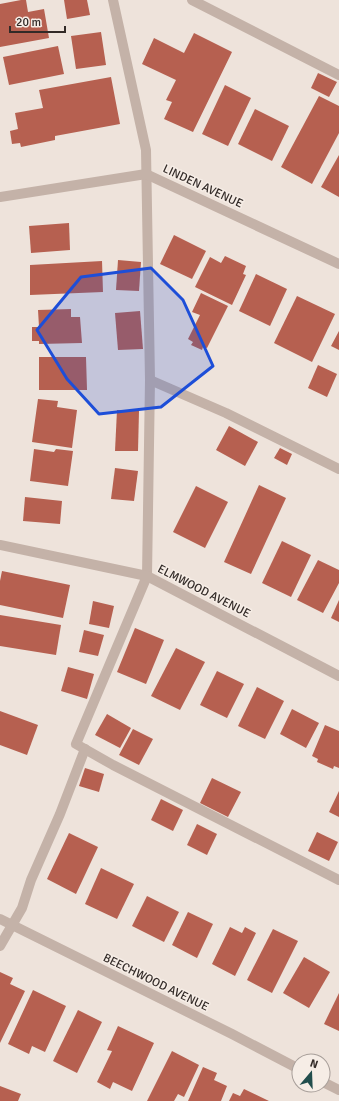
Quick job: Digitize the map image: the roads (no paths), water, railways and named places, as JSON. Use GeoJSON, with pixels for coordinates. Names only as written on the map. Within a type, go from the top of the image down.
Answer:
{"type":"FeatureCollection","features":[{"type":"Feature","properties":{"kind":"street"},"geometry":{"type":"LineString","coordinates":[[113,0],[146,150],[150,380],[147,576],[76,744],[113,765],[339,880]]}},
{"type":"Feature","properties":{"kind":"street"},"geometry":{"type":"LineString","coordinates":[[192,0],[339,75]]}},
{"type":"Feature","properties":{"kind":"street","name":"LINDEN AVENUE"},"geometry":{"type":"LineString","coordinates":[[0,197],[146,174],[339,264]]}},
{"type":"Feature","properties":{"kind":"street"},"geometry":{"type":"LineString","coordinates":[[150,380],[226,413],[339,469]]}},
{"type":"Feature","properties":{"kind":"street","name":"ELMWOOD AVENUE"},"geometry":{"type":"LineString","coordinates":[[0,545],[147,576],[339,676]]}},
{"type":"Feature","properties":{"kind":"street"},"geometry":{"type":"LineString","coordinates":[[0,946],[22,908],[31,880],[60,814],[85,749]]}},
{"type":"Feature","properties":{"kind":"street","name":"BEECHWOOD AVENUE"},"geometry":{"type":"LineString","coordinates":[[0,919],[291,1065]]}}]}
